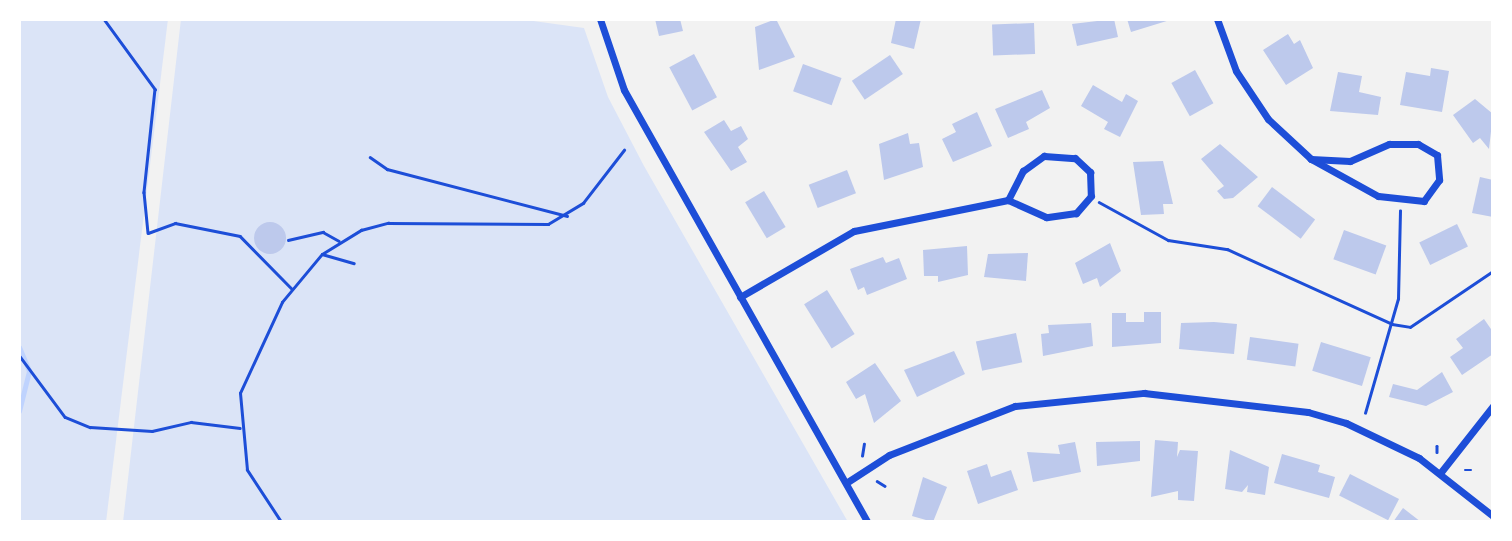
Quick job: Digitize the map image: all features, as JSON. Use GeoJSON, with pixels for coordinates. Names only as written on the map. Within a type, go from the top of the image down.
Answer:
{"type":"FeatureCollection","features":[{"type":"Feature","properties":{"kind":"street"},"geometry":{"type":"LineString","coordinates":[[600,19],[624,90],[740,296],[849,481],[867,522]]}},
{"type":"Feature","properties":{"kind":"street"},"geometry":{"type":"LineString","coordinates":[[1217,19],[1236,71],[1268,120],[1311,159],[1349,184],[1400,202],[1424,201],[1435,191],[1439,170],[1431,149],[1404,142],[1350,161],[1311,159]]}},
{"type":"Feature","properties":{"kind":"street"},"geometry":{"type":"LineString","coordinates":[[740,296],[854,231],[1008,200],[1061,217],[1076,212],[1091,196],[1090,172],[1075,158],[1055,154],[1023,171],[1008,200]]}},
{"type":"Feature","properties":{"kind":"street"},"geometry":{"type":"LineString","coordinates":[[849,481],[889,455],[982,416],[1109,393],[1308,412],[1383,439],[1441,472],[1493,516]]}},
{"type":"Feature","properties":{"kind":"street"},"geometry":{"type":"LineString","coordinates":[[1441,472],[1493,406]]}},
{"type":"Feature","properties":{"kind":"path"},"geometry":{"type":"LineString","coordinates":[[104,19],[155,89],[143,211],[148,233],[175,223],[240,236],[292,289]]}},
{"type":"Feature","properties":{"kind":"path"},"geometry":{"type":"LineString","coordinates":[[281,522],[254,490],[240,428],[245,372],[292,289],[322,254],[339,241],[388,223],[518,228],[567,216],[624,149]]}},
{"type":"Feature","properties":{"kind":"path"},"geometry":{"type":"LineString","coordinates":[[370,157],[387,169],[567,216]]}},
{"type":"Feature","properties":{"kind":"path"},"geometry":{"type":"LineString","coordinates":[[1091,196],[1157,235],[1227,249],[1392,324],[1410,327],[1493,271]]}},
{"type":"Feature","properties":{"kind":"path"},"geometry":{"type":"LineString","coordinates":[[1365,412],[1392,324],[1400,202]]}},
{"type":"Feature","properties":{"kind":"path"},"geometry":{"type":"LineString","coordinates":[[288,240],[323,232],[339,241]]}},
{"type":"Feature","properties":{"kind":"path"},"geometry":{"type":"LineString","coordinates":[[322,254],[354,263]]}},
{"type":"Feature","properties":{"kind":"path"},"geometry":{"type":"LineString","coordinates":[[19,355],[65,417],[90,427],[152,431],[191,422],[240,428]]}},
{"type":"Feature","properties":{"kind":"path"},"geometry":{"type":"LineString","coordinates":[[862,456],[864,444]]}},
{"type":"Feature","properties":{"kind":"path"},"geometry":{"type":"LineString","coordinates":[[1437,446],[1437,452]]}},
{"type":"Feature","properties":{"kind":"path"},"geometry":{"type":"LineString","coordinates":[[1465,470],[1471,470]]}},
{"type":"Feature","properties":{"kind":"path"},"geometry":{"type":"LineString","coordinates":[[877,481],[885,486]]}},
{"type":"Feature","properties":{"kind":"shaded area"},"geometry":{"type":"Polygon","coordinates":[[[19,19],[168,19],[106,522],[19,522],[19,19]]]}},
{"type":"Feature","properties":{"kind":"shaded area"},"geometry":{"type":"Polygon","coordinates":[[[181,19],[519,19],[584,28],[608,97],[644,166],[848,522],[123,522],[181,19]]]}},
{"type":"Feature","properties":{"kind":"building"},"geometry":{"type":"Polygon","coordinates":[[[655,19],[680,19],[683,31],[659,36],[655,19]]]}},
{"type":"Feature","properties":{"kind":"building"},"geometry":{"type":"Polygon","coordinates":[[[776,19],[795,57],[759,70],[755,27],[776,19]]]}},
{"type":"Feature","properties":{"kind":"building"},"geometry":{"type":"Polygon","coordinates":[[[896,19],[921,19],[914,49],[891,43],[896,19]]]}},
{"type":"Feature","properties":{"kind":"building"},"geometry":{"type":"Polygon","coordinates":[[[1114,19],[1118,37],[1077,46],[1072,24],[1114,19]]]}},
{"type":"Feature","properties":{"kind":"building"},"geometry":{"type":"Polygon","coordinates":[[[1127,19],[1170,19],[1170,20],[1131,32],[1127,19]]]}},
{"type":"Feature","properties":{"kind":"building"},"geometry":{"type":"Polygon","coordinates":[[[1034,23],[1035,54],[993,55],[992,24],[1034,23]]]}},
{"type":"Feature","properties":{"kind":"building"},"geometry":{"type":"Polygon","coordinates":[[[1288,34],[1294,44],[1300,40],[1313,68],[1286,85],[1263,50],[1288,34]]]}},
{"type":"Feature","properties":{"kind":"building"},"geometry":{"type":"Polygon","coordinates":[[[694,54],[717,97],[692,110],[669,67],[694,54]]]}},
{"type":"Feature","properties":{"kind":"building"},"geometry":{"type":"Polygon","coordinates":[[[890,55],[903,74],[865,100],[852,81],[890,55]]]}},
{"type":"Feature","properties":{"kind":"building"},"geometry":{"type":"Polygon","coordinates":[[[803,64],[842,78],[832,105],[793,91],[803,64]]]}},
{"type":"Feature","properties":{"kind":"building"},"geometry":{"type":"Polygon","coordinates":[[[1431,68],[1449,71],[1442,112],[1400,105],[1406,72],[1430,76],[1431,68]]]}},
{"type":"Feature","properties":{"kind":"building"},"geometry":{"type":"Polygon","coordinates":[[[1195,70],[1213,103],[1190,116],[1171,83],[1195,70]]]}},
{"type":"Feature","properties":{"kind":"building"},"geometry":{"type":"Polygon","coordinates":[[[1338,72],[1362,76],[1359,92],[1381,97],[1378,115],[1330,111],[1338,72]]]}},
{"type":"Feature","properties":{"kind":"building"},"geometry":{"type":"Polygon","coordinates":[[[1093,85],[1122,102],[1126,94],[1138,101],[1120,137],[1104,129],[1108,122],[1081,106],[1093,85]]]}},
{"type":"Feature","properties":{"kind":"building"},"geometry":{"type":"Polygon","coordinates":[[[1042,90],[1050,108],[1026,122],[1029,129],[1008,138],[995,109],[1042,90]]]}},
{"type":"Feature","properties":{"kind":"building"},"geometry":{"type":"Polygon","coordinates":[[[1475,99],[1493,114],[1489,149],[1480,138],[1473,143],[1453,115],[1475,99]]]}},
{"type":"Feature","properties":{"kind":"building"},"geometry":{"type":"Polygon","coordinates":[[[977,112],[992,146],[953,162],[942,139],[956,132],[952,124],[977,112]]]}},
{"type":"Feature","properties":{"kind":"building"},"geometry":{"type":"Polygon","coordinates":[[[724,120],[731,131],[741,126],[748,139],[738,147],[747,162],[731,171],[704,132],[724,120]]]}},
{"type":"Feature","properties":{"kind":"building"},"geometry":{"type":"Polygon","coordinates":[[[908,133],[910,144],[919,143],[923,167],[884,180],[879,144],[908,133]]]}},
{"type":"Feature","properties":{"kind":"building"},"geometry":{"type":"Polygon","coordinates":[[[1220,144],[1258,177],[1233,198],[1224,199],[1217,191],[1224,186],[1201,159],[1220,144]]]}},
{"type":"Feature","properties":{"kind":"building"},"geometry":{"type":"Polygon","coordinates":[[[1163,161],[1173,204],[1163,204],[1164,214],[1141,215],[1133,162],[1163,161]]]}},
{"type":"Feature","properties":{"kind":"building"},"geometry":{"type":"Polygon","coordinates":[[[847,170],[856,193],[818,208],[809,185],[847,170]]]}},
{"type":"Feature","properties":{"kind":"building"},"geometry":{"type":"Polygon","coordinates":[[[1480,177],[1493,180],[1493,217],[1472,213],[1480,177]]]}},
{"type":"Feature","properties":{"kind":"building"},"geometry":{"type":"Polygon","coordinates":[[[1272,187],[1315,219],[1301,239],[1258,206],[1272,187]]]}},
{"type":"Feature","properties":{"kind":"building"},"geometry":{"type":"Polygon","coordinates":[[[764,191],[786,227],[767,238],[745,202],[764,191]]]}},
{"type":"Feature","properties":{"kind":"building"},"geometry":{"type":"Polygon","coordinates":[[[270,222],[281,227],[286,238],[281,249],[270,254],[259,249],[254,238],[259,227],[270,222]]]}},
{"type":"Feature","properties":{"kind":"building"},"geometry":{"type":"Polygon","coordinates":[[[1457,224],[1468,246],[1430,265],[1419,242],[1457,224]]]}},
{"type":"Feature","properties":{"kind":"building"},"geometry":{"type":"Polygon","coordinates":[[[1344,230],[1386,245],[1376,275],[1333,259],[1344,230]]]}},
{"type":"Feature","properties":{"kind":"building"},"geometry":{"type":"Polygon","coordinates":[[[1110,243],[1121,271],[1100,287],[1097,278],[1083,284],[1075,263],[1110,243]]]}},
{"type":"Feature","properties":{"kind":"building"},"geometry":{"type":"Polygon","coordinates":[[[967,246],[968,275],[938,282],[938,276],[924,276],[923,250],[967,246]]]}},
{"type":"Feature","properties":{"kind":"building"},"geometry":{"type":"Polygon","coordinates":[[[1028,253],[1026,281],[984,277],[988,254],[1028,253]]]}},
{"type":"Feature","properties":{"kind":"building"},"geometry":{"type":"Polygon","coordinates":[[[883,257],[886,263],[899,258],[907,279],[867,295],[864,287],[858,290],[850,269],[883,257]]]}},
{"type":"Feature","properties":{"kind":"building"},"geometry":{"type":"Polygon","coordinates":[[[827,290],[855,334],[832,348],[804,304],[827,290]]]}},
{"type":"Feature","properties":{"kind":"building"},"geometry":{"type":"Polygon","coordinates":[[[1144,312],[1161,312],[1161,343],[1112,347],[1112,313],[1126,313],[1126,322],[1144,322],[1144,312]]]}},
{"type":"Feature","properties":{"kind":"building"},"geometry":{"type":"Polygon","coordinates":[[[1484,319],[1493,332],[1493,354],[1462,375],[1450,357],[1463,348],[1456,339],[1484,319]]]}},
{"type":"Feature","properties":{"kind":"building"},"geometry":{"type":"Polygon","coordinates":[[[1091,323],[1093,346],[1043,356],[1041,334],[1049,333],[1048,325],[1091,323]]]}},
{"type":"Feature","properties":{"kind":"building"},"geometry":{"type":"Polygon","coordinates":[[[1181,323],[1237,324],[1234,354],[1179,349],[1181,323]]]}},
{"type":"Feature","properties":{"kind":"building"},"geometry":{"type":"Polygon","coordinates":[[[1016,333],[1022,362],[982,371],[976,342],[1016,333]]]}},
{"type":"Feature","properties":{"kind":"building"},"geometry":{"type":"Polygon","coordinates":[[[1250,337],[1299,344],[1295,367],[1247,360],[1250,337]]]}},
{"type":"Feature","properties":{"kind":"building"},"geometry":{"type":"Polygon","coordinates":[[[1321,342],[1371,357],[1362,386],[1312,371],[1321,342]]]}},
{"type":"Feature","properties":{"kind":"building"},"geometry":{"type":"Polygon","coordinates":[[[954,351],[965,374],[917,397],[904,370],[954,351]]]}},
{"type":"Feature","properties":{"kind":"building"},"geometry":{"type":"Polygon","coordinates":[[[875,363],[901,401],[874,423],[865,394],[856,399],[846,382],[875,363]]]}},
{"type":"Feature","properties":{"kind":"building"},"geometry":{"type":"Polygon","coordinates":[[[1442,372],[1453,392],[1426,406],[1389,397],[1393,384],[1417,390],[1442,372]]]}},
{"type":"Feature","properties":{"kind":"building"},"geometry":{"type":"Polygon","coordinates":[[[1155,440],[1178,442],[1177,457],[1180,450],[1198,451],[1194,501],[1178,500],[1178,491],[1151,497],[1155,440]]]}},
{"type":"Feature","properties":{"kind":"building"},"geometry":{"type":"Polygon","coordinates":[[[1140,441],[1140,461],[1097,466],[1096,442],[1140,441]]]}},
{"type":"Feature","properties":{"kind":"building"},"geometry":{"type":"Polygon","coordinates":[[[1075,442],[1081,472],[1033,482],[1027,452],[1060,454],[1058,445],[1075,442]]]}},
{"type":"Feature","properties":{"kind":"building"},"geometry":{"type":"Polygon","coordinates":[[[1230,450],[1269,467],[1265,495],[1247,492],[1248,485],[1242,492],[1225,489],[1230,450]]]}},
{"type":"Feature","properties":{"kind":"building"},"geometry":{"type":"Polygon","coordinates":[[[1282,454],[1320,465],[1318,472],[1335,477],[1329,498],[1274,483],[1282,454]]]}},
{"type":"Feature","properties":{"kind":"building"},"geometry":{"type":"Polygon","coordinates":[[[987,464],[991,477],[1011,470],[1018,490],[978,504],[967,471],[987,464]]]}},
{"type":"Feature","properties":{"kind":"building"},"geometry":{"type":"Polygon","coordinates":[[[1350,474],[1399,499],[1388,520],[1339,495],[1350,474]]]}},
{"type":"Feature","properties":{"kind":"building"},"geometry":{"type":"Polygon","coordinates":[[[923,477],[947,487],[933,522],[912,516],[923,477]]]}},
{"type":"Feature","properties":{"kind":"building"},"geometry":{"type":"Polygon","coordinates":[[[1403,508],[1421,522],[1393,522],[1403,508]]]}},
{"type":"Feature","properties":{"kind":"waterway"},"geometry":{"type":"LineString","coordinates":[[19,347],[29,371],[19,411]]}}]}
